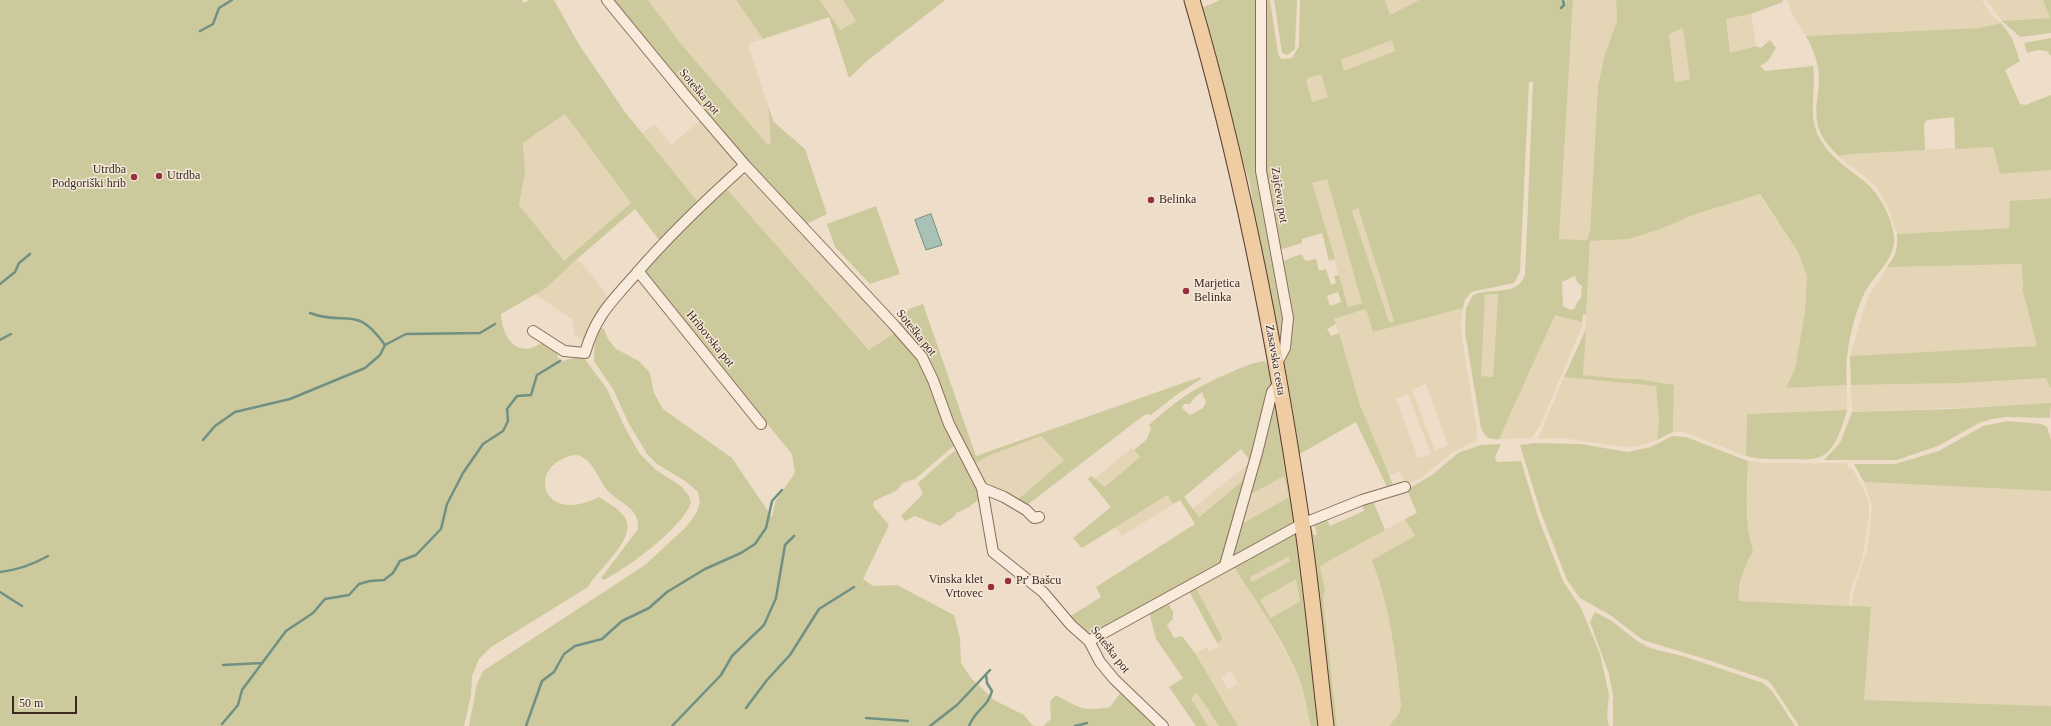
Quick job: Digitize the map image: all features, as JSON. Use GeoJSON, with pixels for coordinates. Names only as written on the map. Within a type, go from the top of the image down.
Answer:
{"type":"FeatureCollection","features":[{"type":"Feature","properties":{"kind":"main road","name":"Zasavska cesta"},"geometry":{"type":"LineString","coordinates":[[1192,0],[1209,56],[1241,189],[1276,366],[1302,524],[1326,726]]}},
{"type":"Feature","properties":{"kind":"street","name":"Soteška pot"},"geometry":{"type":"LineString","coordinates":[[607,0],[745,165],[922,357],[933,380],[949,424],[982,488],[993,552],[1043,592],[1071,625],[1089,641],[1100,662],[1114,678],[1163,726]]}},
{"type":"Feature","properties":{"kind":"street","name":"Zajčeva pot"},"geometry":{"type":"LineString","coordinates":[[1261,0],[1261,171],[1288,318],[1285,348],[1276,366]]}},
{"type":"Feature","properties":{"kind":"street"},"geometry":{"type":"LineString","coordinates":[[533,331],[564,351],[585,353],[590,333],[599,318],[638,271],[665,240],[699,206],[745,165]]}},
{"type":"Feature","properties":{"kind":"street","name":"Hribovska pot"},"geometry":{"type":"LineString","coordinates":[[638,271],[761,424]]}},
{"type":"Feature","properties":{"kind":"street"},"geometry":{"type":"LineString","coordinates":[[1225,565],[1257,453],[1272,392],[1279,383]]}},
{"type":"Feature","properties":{"kind":"street"},"geometry":{"type":"LineString","coordinates":[[1089,641],[1302,524],[1362,500],[1405,487]]}},
{"type":"Feature","properties":{"kind":"street"},"geometry":{"type":"LineString","coordinates":[[982,488],[1004,497],[1026,510],[1032,517],[1039,517]]}},
{"type":"Feature","properties":{"kind":"shaded area"},"geometry":{"type":"Polygon","coordinates":[[[0,0],[522,0],[524,3],[529,0],[554,0],[578,43],[625,112],[698,202],[660,241],[635,209],[546,288],[501,314],[502,323],[508,339],[520,348],[527,349],[535,347],[544,341],[558,350],[557,357],[563,361],[577,357],[584,358],[607,389],[624,426],[640,454],[656,470],[681,486],[689,496],[691,503],[685,513],[665,536],[640,557],[604,580],[601,578],[638,529],[636,516],[629,508],[606,489],[587,460],[576,455],[567,457],[555,464],[547,473],[545,483],[547,493],[554,500],[565,505],[580,504],[599,497],[622,514],[627,522],[627,531],[617,551],[588,587],[491,647],[479,659],[472,676],[471,695],[464,726],[0,726],[0,0]],[[565,114],[523,143],[525,173],[519,205],[564,261],[631,203],[565,114]]]}},
{"type":"Feature","properties":{"kind":"shaded area"},"geometry":{"type":"Polygon","coordinates":[[[612,0],[648,0],[682,45],[768,145],[771,142],[768,106],[774,122],[805,149],[827,214],[804,225],[758,175],[612,0]]]}},
{"type":"Feature","properties":{"kind":"shaded area"},"geometry":{"type":"Polygon","coordinates":[[[648,0],[736,0],[763,39],[748,44],[768,106],[771,142],[768,145],[682,45],[648,0]]]}},
{"type":"Feature","properties":{"kind":"shaded area"},"geometry":{"type":"Polygon","coordinates":[[[736,0],[820,0],[840,30],[856,21],[843,0],[945,0],[867,61],[849,78],[829,17],[763,39],[736,0]]]}},
{"type":"Feature","properties":{"kind":"shaded area"},"geometry":{"type":"Polygon","coordinates":[[[820,0],[843,0],[856,21],[840,30],[820,0]]]}},
{"type":"Feature","properties":{"kind":"shaded area"},"geometry":{"type":"Polygon","coordinates":[[[1220,0],[1259,0],[1257,148],[1285,315],[1280,348],[1250,203],[1252,202],[1252,195],[1249,181],[1237,148],[1200,9],[1220,0]]]}},
{"type":"Feature","properties":{"kind":"shaded area"},"geometry":{"type":"Polygon","coordinates":[[[1263,0],[1270,0],[1278,53],[1280,58],[1284,59],[1292,58],[1299,46],[1300,0],[1385,0],[1390,15],[1419,0],[1564,0],[1566,3],[1566,0],[1573,0],[1559,239],[1587,240],[1590,232],[1598,85],[1605,54],[1617,21],[1616,0],[1782,0],[1783,2],[1751,14],[1726,19],[1730,53],[1756,46],[1761,48],[1770,40],[1776,48],[1768,61],[1760,66],[1765,71],[1813,66],[1813,111],[1815,128],[1819,137],[1833,156],[1870,186],[1880,199],[1893,228],[1894,244],[1892,252],[1884,266],[1864,294],[1856,315],[1848,351],[1846,374],[1847,385],[1786,388],[1795,369],[1805,311],[1807,276],[1798,252],[1760,194],[1693,215],[1661,229],[1629,239],[1590,241],[1586,315],[1583,314],[1582,322],[1555,315],[1499,439],[1490,438],[1484,434],[1481,428],[1465,332],[1466,308],[1473,295],[1510,289],[1521,282],[1525,275],[1533,82],[1529,82],[1520,272],[1514,283],[1471,292],[1465,300],[1463,308],[1373,332],[1366,309],[1334,319],[1336,324],[1327,329],[1331,336],[1339,333],[1360,405],[1394,487],[1388,489],[1356,422],[1296,456],[1286,404],[1284,376],[1286,354],[1283,261],[1301,254],[1306,261],[1316,259],[1319,271],[1326,269],[1331,285],[1336,283],[1334,276],[1339,275],[1348,307],[1362,303],[1327,179],[1312,183],[1335,259],[1329,261],[1322,233],[1302,239],[1302,243],[1279,250],[1274,229],[1262,146],[1263,0]],[[1683,28],[1669,34],[1675,82],[1690,79],[1683,28]],[[1392,40],[1341,60],[1344,71],[1395,51],[1392,40]],[[1321,74],[1306,79],[1312,102],[1328,97],[1321,74]],[[1358,208],[1352,211],[1389,322],[1394,321],[1358,208]],[[1575,276],[1562,282],[1563,306],[1570,310],[1575,309],[1576,304],[1581,298],[1582,286],[1577,282],[1575,276]],[[1338,292],[1327,296],[1330,306],[1341,302],[1338,292]],[[1498,294],[1485,295],[1481,376],[1493,377],[1498,294]]]}},
{"type":"Feature","properties":{"kind":"shaded area"},"geometry":{"type":"Polygon","coordinates":[[[1274,0],[1297,0],[1295,49],[1288,55],[1282,53],[1274,0]]]}},
{"type":"Feature","properties":{"kind":"shaded area"},"geometry":{"type":"Polygon","coordinates":[[[1385,0],[1419,0],[1390,15],[1385,0]]]}},
{"type":"Feature","properties":{"kind":"shaded area"},"geometry":{"type":"Polygon","coordinates":[[[1573,0],[1616,0],[1617,21],[1605,54],[1598,85],[1590,232],[1587,240],[1559,239],[1573,0]]]}},
{"type":"Feature","properties":{"kind":"shaded area"},"geometry":{"type":"Polygon","coordinates":[[[1787,0],[1982,0],[1992,16],[2001,23],[1979,28],[1806,36],[1794,18],[1787,0]]]}},
{"type":"Feature","properties":{"kind":"shaded area"},"geometry":{"type":"Polygon","coordinates":[[[1986,0],[2043,0],[2050,18],[2002,21],[1986,0]]]}},
{"type":"Feature","properties":{"kind":"shaded area"},"geometry":{"type":"Polygon","coordinates":[[[2043,0],[2051,0],[2051,33],[2020,37],[2002,21],[2050,18],[2043,0]]]}},
{"type":"Feature","properties":{"kind":"shaded area"},"geometry":{"type":"Polygon","coordinates":[[[1751,14],[1756,46],[1730,53],[1726,19],[1751,14]]]}},
{"type":"Feature","properties":{"kind":"shaded area"},"geometry":{"type":"Polygon","coordinates":[[[2001,23],[2012,38],[2020,61],[2005,70],[2020,104],[2025,105],[2051,95],[2051,170],[2000,174],[1993,147],[1955,149],[1954,117],[1927,120],[1924,124],[1925,150],[1838,156],[1829,146],[1818,126],[1816,115],[1819,71],[1812,47],[1806,36],[1979,28],[2001,23]]]}},
{"type":"Feature","properties":{"kind":"shaded area"},"geometry":{"type":"Polygon","coordinates":[[[1684,28],[1690,79],[1675,82],[1669,34],[1684,28]]]}},
{"type":"Feature","properties":{"kind":"shaded area"},"geometry":{"type":"Polygon","coordinates":[[[2051,38],[2051,56],[2047,51],[2038,50],[2027,53],[2024,43],[2051,38]]]}},
{"type":"Feature","properties":{"kind":"shaded area"},"geometry":{"type":"Polygon","coordinates":[[[1392,40],[1395,51],[1344,71],[1341,60],[1392,40]]]}},
{"type":"Feature","properties":{"kind":"shaded area"},"geometry":{"type":"Polygon","coordinates":[[[1321,74],[1328,97],[1312,102],[1306,79],[1321,74]]]}},
{"type":"Feature","properties":{"kind":"shaded area"},"geometry":{"type":"Polygon","coordinates":[[[565,114],[631,203],[564,262],[519,205],[525,173],[523,143],[565,114]]]}},
{"type":"Feature","properties":{"kind":"shaded area"},"geometry":{"type":"Polygon","coordinates":[[[702,119],[736,160],[737,165],[734,171],[698,202],[642,133],[655,124],[671,145],[702,119]]]}},
{"type":"Feature","properties":{"kind":"shaded area"},"geometry":{"type":"Polygon","coordinates":[[[1993,146],[2000,174],[2051,170],[2051,198],[2027,199],[2009,222],[2009,228],[1897,234],[1888,207],[1875,185],[1838,156],[1852,154],[1993,146]]]}},
{"type":"Feature","properties":{"kind":"shaded area"},"geometry":{"type":"Polygon","coordinates":[[[745,176],[753,178],[896,332],[870,350],[725,187],[738,177],[745,176]]]}},
{"type":"Feature","properties":{"kind":"shaded area"},"geometry":{"type":"Polygon","coordinates":[[[1327,179],[1363,303],[1348,307],[1312,183],[1327,179]]]}},
{"type":"Feature","properties":{"kind":"shaded area"},"geometry":{"type":"Polygon","coordinates":[[[725,187],[869,350],[896,332],[919,361],[955,445],[915,479],[903,483],[896,491],[874,501],[873,506],[889,525],[863,579],[873,586],[897,585],[954,615],[960,638],[961,663],[971,678],[994,700],[1024,715],[1032,725],[1037,726],[469,726],[477,684],[483,671],[645,565],[686,527],[697,512],[700,502],[698,492],[685,481],[657,464],[647,454],[628,422],[613,389],[594,361],[595,332],[598,327],[604,329],[608,339],[616,349],[639,361],[650,373],[654,393],[663,409],[732,458],[772,517],[775,502],[795,473],[792,454],[643,273],[645,267],[725,187]]]}},
{"type":"Feature","properties":{"kind":"shaded area"},"geometry":{"type":"Polygon","coordinates":[[[1759,194],[1798,252],[1807,276],[1805,311],[1795,369],[1786,388],[1847,385],[1847,410],[1747,414],[1746,456],[1684,432],[1673,432],[1674,385],[1638,379],[1583,375],[1590,241],[1629,239],[1661,229],[1693,215],[1759,194]]]}},
{"type":"Feature","properties":{"kind":"shaded area"},"geometry":{"type":"Polygon","coordinates":[[[2051,198],[2051,389],[2046,378],[1962,383],[1851,385],[1850,356],[2037,346],[2023,292],[2022,264],[1887,267],[1896,252],[1897,234],[2009,228],[2010,201],[2051,198]]]}},
{"type":"Feature","properties":{"kind":"shaded area"},"geometry":{"type":"Polygon","coordinates":[[[876,206],[900,274],[870,284],[835,247],[827,224],[876,206]]]}},
{"type":"Feature","properties":{"kind":"shaded area"},"geometry":{"type":"Polygon","coordinates":[[[1358,208],[1394,322],[1389,323],[1352,210],[1358,208]]]}},
{"type":"Feature","properties":{"kind":"shaded area"},"geometry":{"type":"Polygon","coordinates":[[[931,214],[942,245],[926,250],[915,220],[931,214]]]}},
{"type":"Feature","properties":{"kind":"shaded area"},"geometry":{"type":"Polygon","coordinates":[[[577,259],[592,275],[609,299],[593,317],[584,339],[574,335],[573,320],[535,294],[546,288],[577,259]]]}},
{"type":"Feature","properties":{"kind":"shaded area"},"geometry":{"type":"Polygon","coordinates":[[[2022,264],[2023,292],[2037,346],[1850,356],[1867,299],[1887,267],[2022,264]]]}},
{"type":"Feature","properties":{"kind":"shaded area"},"geometry":{"type":"Polygon","coordinates":[[[1498,294],[1493,377],[1480,376],[1485,295],[1498,294]]]}},
{"type":"Feature","properties":{"kind":"shaded area"},"geometry":{"type":"Polygon","coordinates":[[[923,304],[976,456],[1200,377],[1201,379],[1175,396],[1151,415],[1144,415],[1026,506],[1016,501],[1064,460],[1041,436],[988,456],[976,463],[987,486],[994,488],[988,490],[964,449],[940,393],[901,331],[900,323],[909,309],[923,304]]]}},
{"type":"Feature","properties":{"kind":"shaded area"},"geometry":{"type":"Polygon","coordinates":[[[1463,308],[1461,321],[1462,338],[1478,437],[1475,441],[1451,453],[1420,479],[1406,484],[1400,471],[1388,476],[1360,405],[1334,319],[1367,309],[1373,332],[1463,308]],[[1426,384],[1412,390],[1435,451],[1448,445],[1426,384]],[[1408,394],[1396,399],[1418,458],[1431,454],[1408,394]]]}},
{"type":"Feature","properties":{"kind":"shaded area"},"geometry":{"type":"Polygon","coordinates":[[[1555,314],[1582,322],[1582,326],[1540,426],[1531,438],[1499,439],[1555,314]]]}},
{"type":"Feature","properties":{"kind":"shaded area"},"geometry":{"type":"Polygon","coordinates":[[[1586,329],[1583,375],[1638,379],[1674,385],[1673,432],[1657,440],[1659,421],[1656,386],[1564,377],[1586,329]]]}},
{"type":"Feature","properties":{"kind":"shaded area"},"geometry":{"type":"Polygon","coordinates":[[[1264,361],[1268,366],[1271,386],[1251,462],[1241,449],[1184,497],[1199,517],[1248,476],[1224,557],[1217,566],[1103,631],[1087,633],[1069,617],[1101,597],[1096,587],[1195,524],[1180,500],[1173,504],[1167,495],[1082,548],[1073,538],[1111,507],[1088,479],[1091,476],[1105,487],[1140,457],[1134,450],[1146,440],[1151,429],[1149,425],[1168,408],[1186,395],[1206,384],[1250,364],[1264,361]],[[1202,392],[1194,398],[1190,404],[1184,404],[1182,408],[1190,415],[1203,408],[1206,402],[1202,392]]]}},
{"type":"Feature","properties":{"kind":"shaded area"},"geometry":{"type":"Polygon","coordinates":[[[1564,377],[1656,386],[1659,421],[1657,440],[1637,446],[1624,447],[1563,438],[1538,439],[1564,377]]]}},
{"type":"Feature","properties":{"kind":"shaded area"},"geometry":{"type":"Polygon","coordinates":[[[2047,378],[2051,389],[2051,403],[2048,404],[1852,412],[1851,385],[1962,383],[2047,378]]]}},
{"type":"Feature","properties":{"kind":"shaded area"},"geometry":{"type":"Polygon","coordinates":[[[1272,399],[1277,399],[1295,522],[1289,528],[1231,558],[1238,526],[1289,497],[1284,476],[1246,497],[1272,399]]]}},
{"type":"Feature","properties":{"kind":"shaded area"},"geometry":{"type":"Polygon","coordinates":[[[2051,403],[2050,418],[2007,417],[1992,419],[1979,423],[1938,446],[1897,460],[1824,460],[1840,443],[1852,412],[1952,409],[2051,403]]]}},
{"type":"Feature","properties":{"kind":"shaded area"},"geometry":{"type":"Polygon","coordinates":[[[1847,410],[1835,442],[1827,453],[1818,458],[1762,459],[1746,456],[1747,414],[1847,410]]]}},
{"type":"Feature","properties":{"kind":"shaded area"},"geometry":{"type":"Polygon","coordinates":[[[2008,421],[2041,424],[2047,427],[2051,440],[2051,491],[1864,482],[1854,464],[1895,464],[1939,451],[1983,426],[2008,421]]]}},
{"type":"Feature","properties":{"kind":"shaded area"},"geometry":{"type":"Polygon","coordinates":[[[1041,436],[1064,460],[1016,501],[987,487],[976,463],[988,456],[1041,436]]]}},
{"type":"Feature","properties":{"kind":"shaded area"},"geometry":{"type":"Polygon","coordinates":[[[1672,436],[1686,437],[1748,461],[1747,518],[1753,551],[1740,581],[1739,601],[1871,607],[1864,700],[2051,706],[2051,726],[1799,726],[1772,685],[1767,680],[1643,640],[1610,615],[1580,598],[1567,580],[1541,513],[1520,445],[1535,443],[1580,444],[1628,452],[1651,447],[1672,436]]]}},
{"type":"Feature","properties":{"kind":"shaded area"},"geometry":{"type":"Polygon","coordinates":[[[1501,444],[1495,457],[1497,462],[1521,461],[1539,520],[1563,581],[1581,608],[1600,654],[1609,695],[1607,716],[1609,726],[1389,726],[1399,713],[1401,705],[1397,668],[1388,613],[1372,560],[1415,536],[1405,519],[1417,513],[1407,490],[1432,475],[1458,453],[1481,445],[1501,444]]]}},
{"type":"Feature","properties":{"kind":"shaded area"},"geometry":{"type":"Polygon","coordinates":[[[1132,448],[1140,457],[1105,487],[1094,479],[1132,448]]]}},
{"type":"Feature","properties":{"kind":"shaded area"},"geometry":{"type":"Polygon","coordinates":[[[954,451],[959,452],[979,491],[978,500],[969,507],[956,513],[955,516],[940,526],[915,516],[905,521],[901,516],[923,494],[918,483],[954,451]]]}},
{"type":"Feature","properties":{"kind":"shaded area"},"geometry":{"type":"Polygon","coordinates":[[[1748,461],[1764,463],[1844,463],[1853,470],[1869,503],[1869,516],[1862,560],[1851,589],[1849,606],[1739,601],[1738,591],[1743,571],[1753,551],[1750,542],[1747,507],[1748,461]]]}},
{"type":"Feature","properties":{"kind":"shaded area"},"geometry":{"type":"Polygon","coordinates":[[[1251,462],[1248,476],[1198,517],[1192,509],[1251,462]]]}},
{"type":"Feature","properties":{"kind":"shaded area"},"geometry":{"type":"Polygon","coordinates":[[[1284,476],[1289,497],[1238,526],[1246,497],[1284,476]]]}},
{"type":"Feature","properties":{"kind":"shaded area"},"geometry":{"type":"Polygon","coordinates":[[[1864,482],[2051,491],[2051,706],[1864,700],[1852,600],[1867,551],[1871,520],[1872,506],[1864,482]]]}},
{"type":"Feature","properties":{"kind":"shaded area"},"geometry":{"type":"Polygon","coordinates":[[[1167,495],[1173,504],[1122,536],[1115,526],[1167,495]]]}},
{"type":"Feature","properties":{"kind":"shaded area"},"geometry":{"type":"Polygon","coordinates":[[[1374,503],[1385,530],[1320,566],[1325,590],[1323,599],[1337,726],[1332,726],[1309,526],[1314,535],[1317,535],[1314,523],[1326,518],[1330,526],[1364,511],[1362,505],[1374,503]]]}},
{"type":"Feature","properties":{"kind":"shaded area"},"geometry":{"type":"Polygon","coordinates":[[[1405,519],[1415,536],[1373,560],[1386,603],[1394,639],[1401,705],[1399,713],[1389,726],[1337,726],[1323,599],[1325,590],[1320,566],[1405,519]]]}},
{"type":"Feature","properties":{"kind":"shaded area"},"geometry":{"type":"Polygon","coordinates":[[[1291,533],[1296,535],[1298,540],[1322,726],[1311,726],[1302,687],[1287,652],[1234,567],[1196,588],[1221,635],[1222,640],[1217,643],[1190,593],[1190,589],[1291,533]],[[1289,556],[1250,577],[1252,582],[1290,561],[1289,556]],[[1296,579],[1260,600],[1271,618],[1300,601],[1296,579]]]}},
{"type":"Feature","properties":{"kind":"shaded area"},"geometry":{"type":"Polygon","coordinates":[[[1289,555],[1291,560],[1252,582],[1250,577],[1289,555]]]}},
{"type":"Feature","properties":{"kind":"shaded area"},"geometry":{"type":"Polygon","coordinates":[[[1234,567],[1266,617],[1292,664],[1300,681],[1311,726],[1238,726],[1195,653],[1207,647],[1209,651],[1219,647],[1217,643],[1222,640],[1221,635],[1196,588],[1234,567]],[[1230,670],[1221,678],[1228,690],[1238,683],[1230,670]]]}},
{"type":"Feature","properties":{"kind":"shaded area"},"geometry":{"type":"Polygon","coordinates":[[[1297,578],[1300,601],[1271,618],[1260,600],[1297,578]]]}},
{"type":"Feature","properties":{"kind":"shaded area"},"geometry":{"type":"Polygon","coordinates":[[[1167,601],[1173,612],[1173,619],[1167,625],[1174,638],[1182,636],[1195,653],[1238,726],[1219,726],[1197,693],[1191,698],[1208,726],[1196,726],[1169,687],[1183,678],[1156,639],[1149,612],[1167,601]]]}},
{"type":"Feature","properties":{"kind":"shaded area"},"geometry":{"type":"Polygon","coordinates":[[[1595,612],[1612,621],[1637,641],[1650,648],[1686,657],[1763,683],[1772,691],[1795,726],[1613,726],[1613,695],[1609,674],[1590,622],[1595,612]]]}},
{"type":"Feature","properties":{"kind":"shaded area"},"geometry":{"type":"Polygon","coordinates":[[[1121,692],[1158,726],[1043,726],[1051,719],[1050,701],[1056,695],[1076,706],[1093,709],[1110,707],[1121,692]]]}},
{"type":"Feature","properties":{"kind":"shaded area"},"geometry":{"type":"Polygon","coordinates":[[[1197,693],[1219,726],[1208,726],[1191,698],[1197,693]]]}},
{"type":"Feature","properties":{"kind":"waterway"},"geometry":{"type":"LineString","coordinates":[[200,31],[213,24],[219,8],[232,0]]}},
{"type":"Feature","properties":{"kind":"waterway"},"geometry":{"type":"LineString","coordinates":[[1561,8],[1564,5],[1563,0]]}},
{"type":"Feature","properties":{"kind":"waterway"},"geometry":{"type":"LineString","coordinates":[[0,284],[15,272],[19,263],[30,254]]}},
{"type":"Feature","properties":{"kind":"waterway"},"geometry":{"type":"LineString","coordinates":[[310,313],[323,317],[350,318],[358,320],[366,324],[375,332],[385,345]]}},
{"type":"Feature","properties":{"kind":"waterway"},"geometry":{"type":"LineString","coordinates":[[203,440],[215,426],[235,412],[290,399],[365,368],[380,355],[385,345],[406,334],[480,333],[495,324]]}},
{"type":"Feature","properties":{"kind":"waterway"},"geometry":{"type":"LineString","coordinates":[[0,340],[11,334]]}},
{"type":"Feature","properties":{"kind":"waterway"},"geometry":{"type":"LineString","coordinates":[[222,724],[238,705],[242,690],[286,631],[313,613],[325,599],[349,595],[359,584],[370,581],[384,580],[393,573],[400,561],[416,555],[441,529],[447,504],[463,473],[483,444],[503,431],[508,421],[507,409],[517,396],[531,395],[537,375],[560,361]]}},
{"type":"Feature","properties":{"kind":"waterway"},"geometry":{"type":"LineString","coordinates":[[526,726],[542,681],[554,672],[564,654],[575,646],[602,639],[622,621],[649,608],[667,592],[705,569],[741,553],[755,544],[766,528],[772,501],[782,490]]}},
{"type":"Feature","properties":{"kind":"waterway"},"geometry":{"type":"LineString","coordinates":[[672,726],[721,675],[732,656],[764,625],[776,598],[785,545],[794,536]]}},
{"type":"Feature","properties":{"kind":"waterway"},"geometry":{"type":"LineString","coordinates":[[0,572],[25,567],[48,556]]}},
{"type":"Feature","properties":{"kind":"waterway"},"geometry":{"type":"LineString","coordinates":[[746,708],[767,680],[790,655],[819,609],[854,587]]}},
{"type":"Feature","properties":{"kind":"waterway"},"geometry":{"type":"LineString","coordinates":[[0,592],[22,606]]}},
{"type":"Feature","properties":{"kind":"waterway"},"geometry":{"type":"LineString","coordinates":[[223,665],[262,663]]}},
{"type":"Feature","properties":{"kind":"waterway"},"geometry":{"type":"LineString","coordinates":[[930,726],[957,705],[990,670]]}},
{"type":"Feature","properties":{"kind":"waterway"},"geometry":{"type":"LineString","coordinates":[[969,726],[975,715],[990,697],[992,691],[987,683],[986,675]]}},
{"type":"Feature","properties":{"kind":"waterway"},"geometry":{"type":"LineString","coordinates":[[866,718],[908,721]]}},
{"type":"Feature","properties":{"kind":"waterway"},"geometry":{"type":"LineString","coordinates":[[1075,726],[1087,723]]}},
{"type":"Feature","properties":{"kind":"place","name":"Utrdba"},"geometry":{"type":"Point","coordinates":[159,176]}},
{"type":"Feature","properties":{"kind":"place","name":"Utrdba Podgoriški hrib"},"geometry":{"type":"Point","coordinates":[134,177]}},
{"type":"Feature","properties":{"kind":"place","name":"Belinka"},"geometry":{"type":"Point","coordinates":[1151,200]}},
{"type":"Feature","properties":{"kind":"place","name":"Marjetica Belinka"},"geometry":{"type":"Point","coordinates":[1186,291]}},
{"type":"Feature","properties":{"kind":"place","name":"Pr' Bašcu"},"geometry":{"type":"Point","coordinates":[1008,581]}},
{"type":"Feature","properties":{"kind":"place","name":"Vinska klet Vrtovec"},"geometry":{"type":"Point","coordinates":[991,587]}}]}
